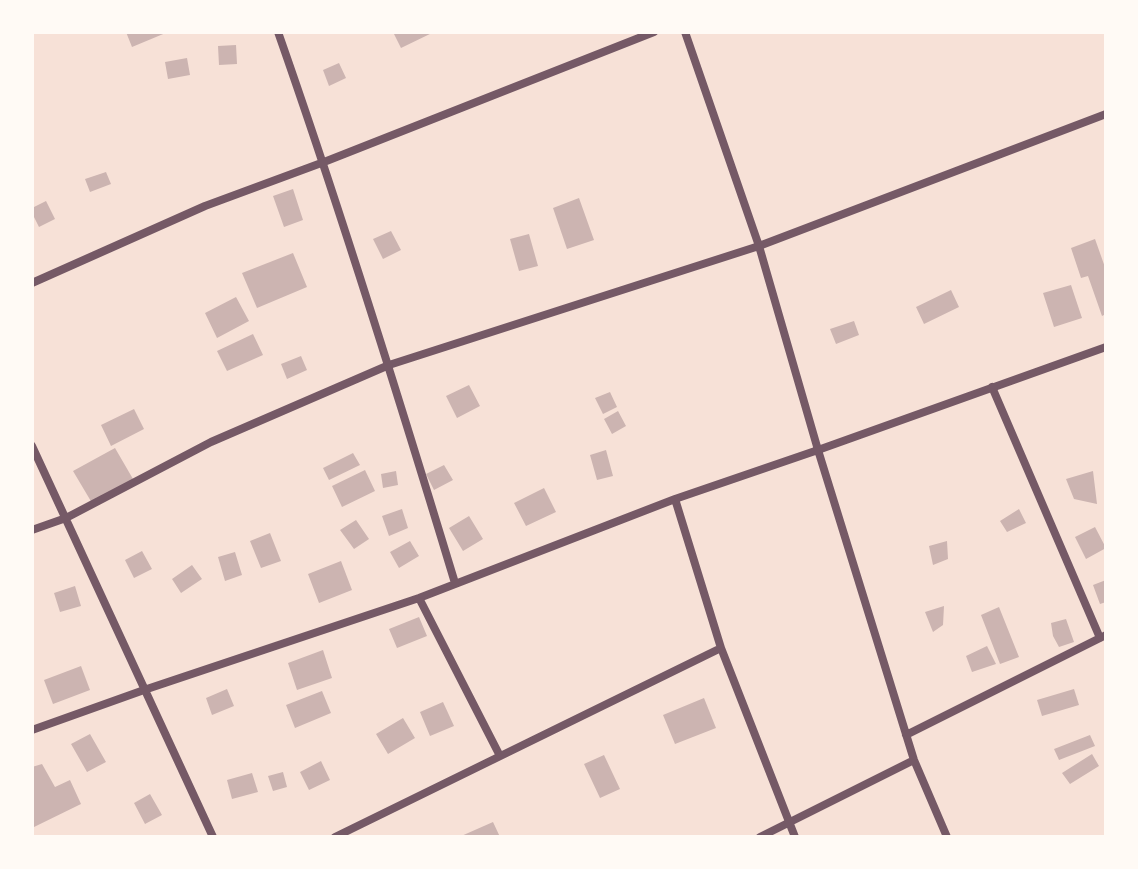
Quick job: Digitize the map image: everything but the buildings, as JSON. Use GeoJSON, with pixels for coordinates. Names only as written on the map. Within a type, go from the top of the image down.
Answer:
{"type":"FeatureCollection","features":[{"type":"Feature","properties":{"kind":"street"},"geometry":{"type":"LineString","coordinates":[[278,32],[324,162],[455,583]]}},
{"type":"Feature","properties":{"kind":"street"},"geometry":{"type":"LineString","coordinates":[[32,283],[205,206],[654,32]]}},
{"type":"Feature","properties":{"kind":"street"},"geometry":{"type":"LineString","coordinates":[[685,32],[759,246],[818,450],[914,760],[947,837]]}},
{"type":"Feature","properties":{"kind":"street"},"geometry":{"type":"LineString","coordinates":[[32,530],[66,518],[211,442],[389,365],[759,246],[1106,114]]}},
{"type":"Feature","properties":{"kind":"street"},"geometry":{"type":"LineString","coordinates":[[32,730],[419,598],[675,499],[1106,347]]}},
{"type":"Feature","properties":{"kind":"street"},"geometry":{"type":"LineString","coordinates":[[906,735],[1103,636],[992,387]]}},
{"type":"Feature","properties":{"kind":"street"},"geometry":{"type":"LineString","coordinates":[[32,446],[213,837]]}},
{"type":"Feature","properties":{"kind":"street"},"geometry":{"type":"LineString","coordinates":[[675,499],[721,648],[795,837]]}},
{"type":"Feature","properties":{"kind":"street"},"geometry":{"type":"LineString","coordinates":[[419,598],[500,756]]}},
{"type":"Feature","properties":{"kind":"street"},"geometry":{"type":"LineString","coordinates":[[335,837],[721,648]]}},
{"type":"Feature","properties":{"kind":"street"},"geometry":{"type":"LineString","coordinates":[[760,837],[914,760]]}}]}
